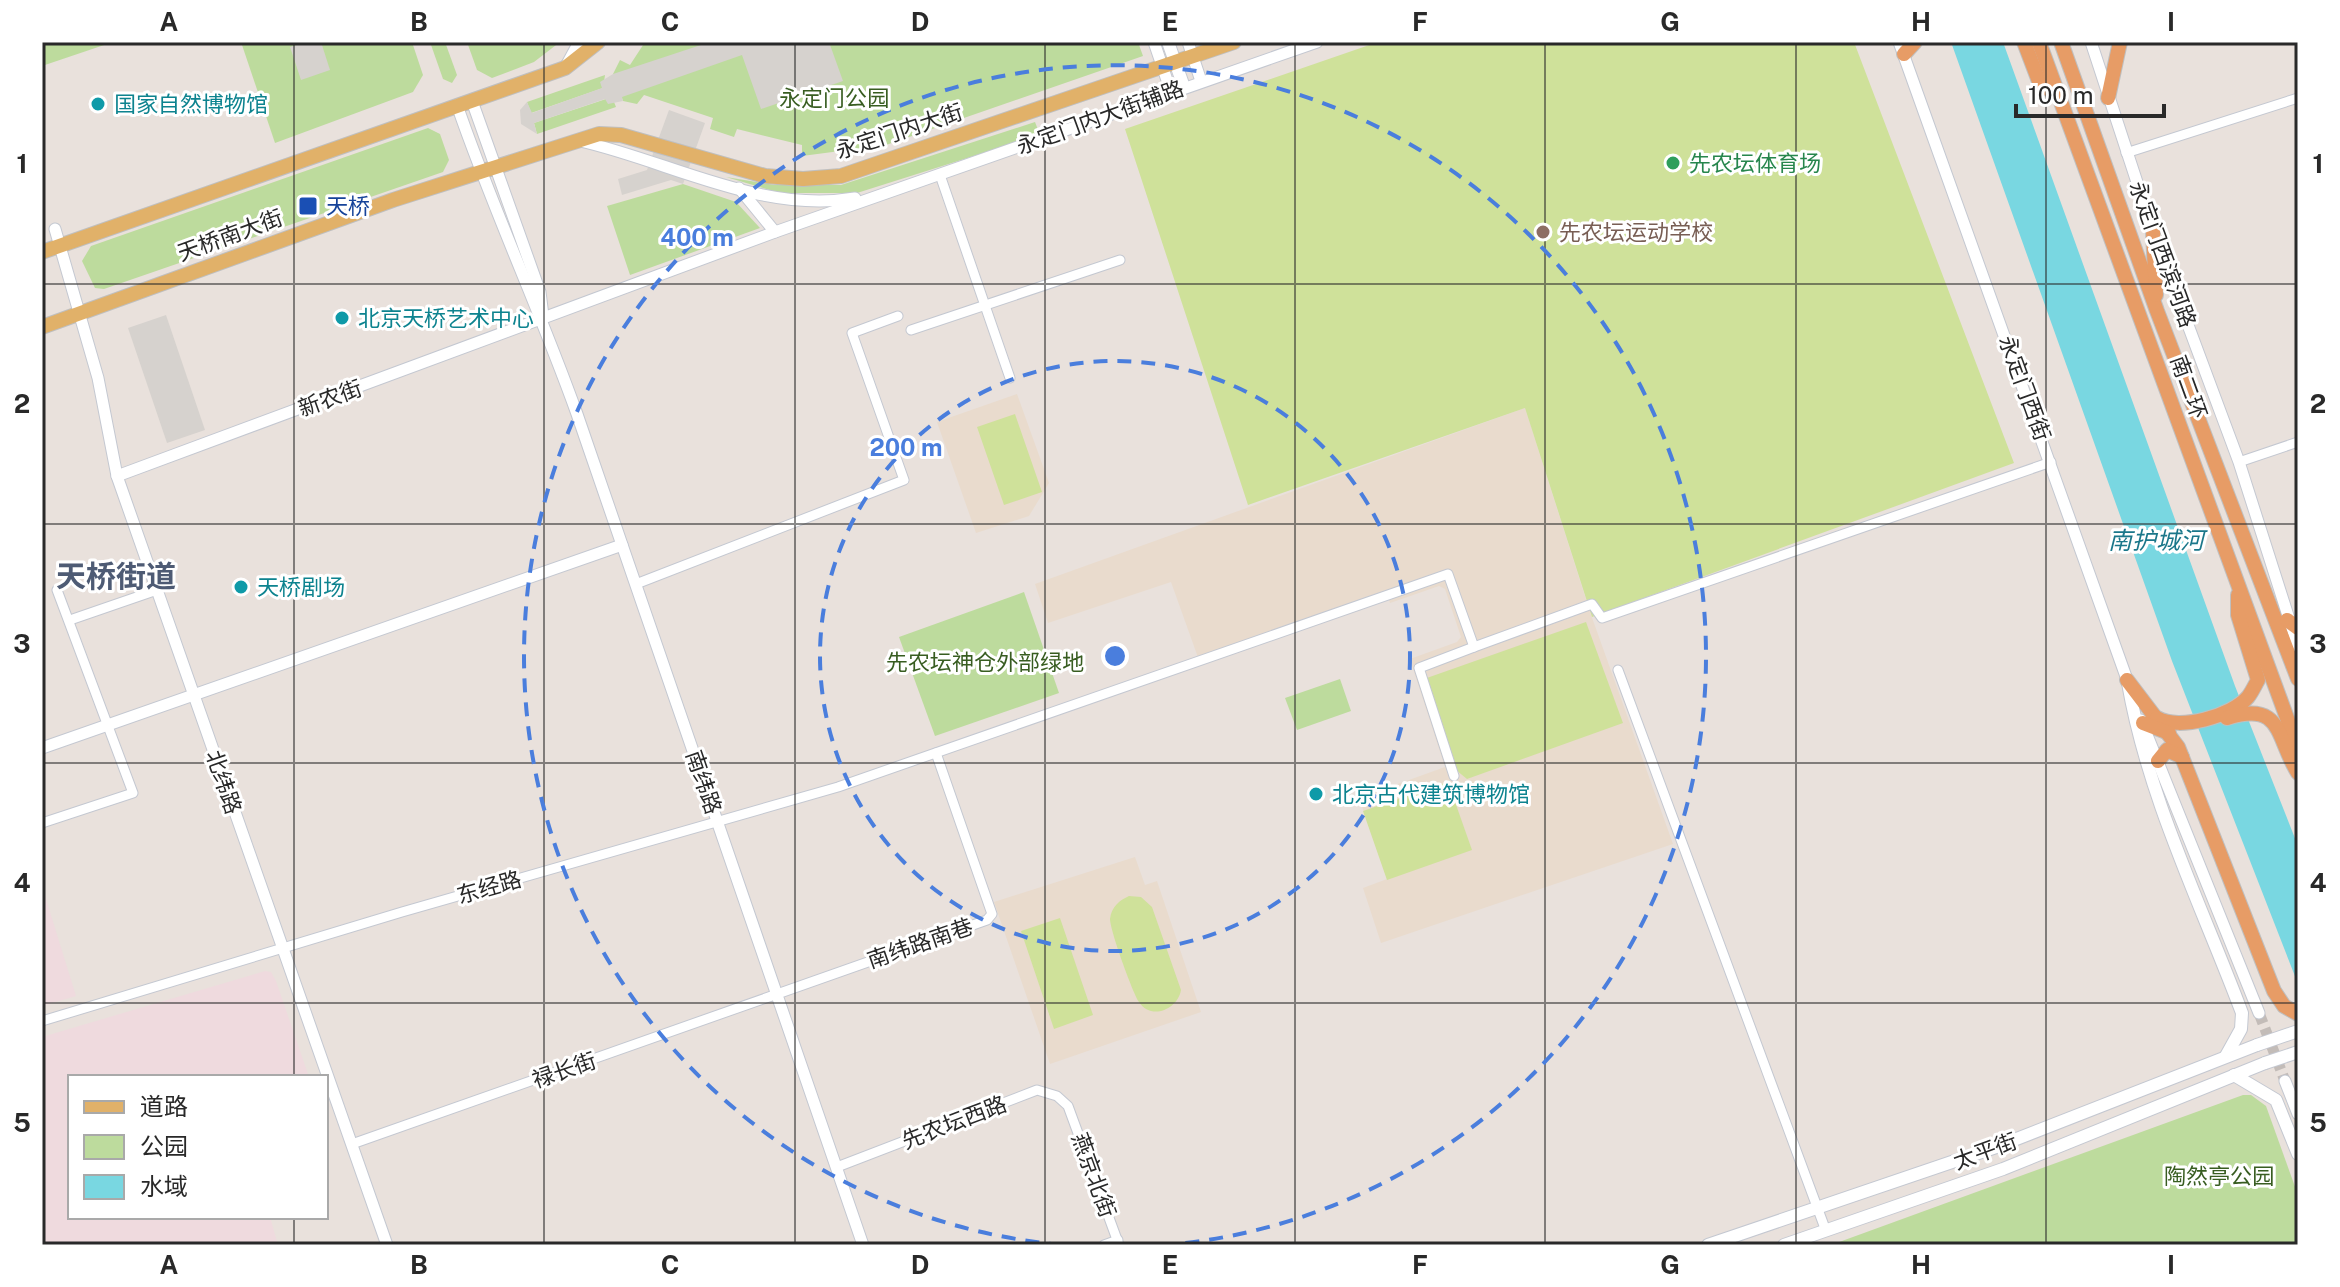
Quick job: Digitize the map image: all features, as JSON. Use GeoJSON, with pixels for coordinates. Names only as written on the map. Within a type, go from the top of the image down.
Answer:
{"type":"FeatureCollection","features":[{"type":"Feature","properties":{"kind":"highway"},"geometry":{"type":"LineString","coordinates":[[2024,42],[2040,84],[2058,95]]}},
{"type":"Feature","properties":{"kind":"highway","name":"南二环"},"geometry":{"type":"LineString","coordinates":[[2039,42],[2298,748]]}},
{"type":"Feature","properties":{"kind":"highway","name":"南二环"},"geometry":{"type":"LineString","coordinates":[[2061,42],[2157,311],[2298,679]]}},
{"type":"Feature","properties":{"kind":"highway"},"geometry":{"type":"LineString","coordinates":[[2108,98],[2120,42]]}},
{"type":"Feature","properties":{"kind":"highway"},"geometry":{"type":"LineString","coordinates":[[2153,231],[2157,311]]}},
{"type":"Feature","properties":{"kind":"highway"},"geometry":{"type":"LineString","coordinates":[[2148,720],[2189,729],[2249,697],[2258,680],[2238,615],[2239,586]]}},
{"type":"Feature","properties":{"kind":"highway"},"geometry":{"type":"LineString","coordinates":[[2127,680],[2148,720],[2166,732],[2185,761],[2274,991],[2284,1006],[2298,1014]]}},
{"type":"Feature","properties":{"kind":"highway"},"geometry":{"type":"LineString","coordinates":[[2166,732],[2255,712],[2275,724],[2298,773]]}},
{"type":"Feature","properties":{"kind":"highway"},"geometry":{"type":"LineString","coordinates":[[2185,761],[2189,729]]}},
{"type":"Feature","properties":{"kind":"highway"},"geometry":{"type":"LineString","coordinates":[[2158,761],[2163,752],[2172,750],[2185,761]]}},
{"type":"Feature","properties":{"kind":"main road"},"geometry":{"type":"LineString","coordinates":[[42,252],[565,68],[598,42]]}},
{"type":"Feature","properties":{"kind":"main road"},"geometry":{"type":"LineString","coordinates":[[1168,42],[1180,57]]}},
{"type":"Feature","properties":{"kind":"main road"},"geometry":{"type":"LineString","coordinates":[[1177,42],[1187,86]]}},
{"type":"Feature","properties":{"kind":"main road","name":"永定门内大街"},"geometry":{"type":"LineString","coordinates":[[487,170],[599,134],[653,144],[765,176],[803,179],[841,176],[1180,57],[1234,42]]}},
{"type":"Feature","properties":{"kind":"main road","name":"天桥南大街"},"geometry":{"type":"LineString","coordinates":[[42,327],[487,170]]}},
{"type":"Feature","properties":{"kind":"main road"},"geometry":{"type":"LineString","coordinates":[[2127,680],[2137,734],[2150,779],[2242,1013],[2241,1029],[2226,1056]]}},
{"type":"Feature","properties":{"kind":"main road","name":"太平街"},"geometry":{"type":"LineString","coordinates":[[1708,1245],[1996,1147],[2226,1056],[2298,1031]]}},
{"type":"Feature","properties":{"kind":"main road","name":"太平街"},"geometry":{"type":"LineString","coordinates":[[1784,1245],[2003,1169],[2298,1052]]}},
{"type":"Feature","properties":{"kind":"main road"},"geometry":{"type":"LineString","coordinates":[[2234,1075],[2276,1100],[2298,1154]]}},
{"type":"Feature","properties":{"kind":"street"},"geometry":{"type":"LineString","coordinates":[[565,68],[579,42]]}},
{"type":"Feature","properties":{"kind":"street"},"geometry":{"type":"LineString","coordinates":[[1154,42],[1180,57],[1187,86]]}},
{"type":"Feature","properties":{"kind":"street","name":"永定门内大街辅路"},"geometry":{"type":"LineString","coordinates":[[883,193],[1317,42]]}},
{"type":"Feature","properties":{"kind":"street"},"geometry":{"type":"LineString","coordinates":[[1893,42],[1906,44]]}},
{"type":"Feature","properties":{"kind":"street","name":"永定门西滨河路"},"geometry":{"type":"LineString","coordinates":[[2091,42],[2153,231],[2239,462],[2298,647]]}},
{"type":"Feature","properties":{"kind":"street","name":"永定门西街"},"geometry":{"type":"LineString","coordinates":[[1906,44],[2127,680]]}},
{"type":"Feature","properties":{"kind":"street"},"geometry":{"type":"LineString","coordinates":[[2126,153],[2298,98]]}},
{"type":"Feature","properties":{"kind":"street","name":"南纬路"},"geometry":{"type":"LineString","coordinates":[[464,103],[529,295],[543,319],[636,584],[863,1245]]}},
{"type":"Feature","properties":{"kind":"street"},"geometry":{"type":"LineString","coordinates":[[577,141],[739,188],[808,201],[841,200],[883,193]]}},
{"type":"Feature","properties":{"kind":"street"},"geometry":{"type":"LineString","coordinates":[[940,175],[1010,378]]}},
{"type":"Feature","properties":{"kind":"street"},"geometry":{"type":"LineString","coordinates":[[739,188],[775,232]]}},
{"type":"Feature","properties":{"kind":"street"},"geometry":{"type":"LineString","coordinates":[[543,319],[883,193]]}},
{"type":"Feature","properties":{"kind":"street","name":"北纬路"},"geometry":{"type":"LineString","coordinates":[[55,229],[81,313],[117,476],[327,1075]]}},
{"type":"Feature","properties":{"kind":"street"},"geometry":{"type":"LineString","coordinates":[[911,330],[1120,260]]}},
{"type":"Feature","properties":{"kind":"street"},"geometry":{"type":"LineString","coordinates":[[636,584],[904,480],[852,333],[898,316]]}},
{"type":"Feature","properties":{"kind":"street","name":"新农街"},"geometry":{"type":"LineString","coordinates":[[117,476],[543,319]]}},
{"type":"Feature","properties":{"kind":"street"},"geometry":{"type":"LineString","coordinates":[[2239,462],[2298,442]]}},
{"type":"Feature","properties":{"kind":"street"},"geometry":{"type":"LineString","coordinates":[[1454,776],[1419,668],[1592,604],[1602,618],[2051,462]]}},
{"type":"Feature","properties":{"kind":"street"},"geometry":{"type":"LineString","coordinates":[[42,748],[622,545]]}},
{"type":"Feature","properties":{"kind":"street","name":"东经路"},"geometry":{"type":"LineString","coordinates":[[42,1021],[838,787],[1448,574],[1474,647]]}},
{"type":"Feature","properties":{"kind":"street"},"geometry":{"type":"LineString","coordinates":[[42,823],[133,793],[57,590]]}},
{"type":"Feature","properties":{"kind":"street"},"geometry":{"type":"LineString","coordinates":[[70,620],[157,590]]}},
{"type":"Feature","properties":{"kind":"street"},"geometry":{"type":"LineString","coordinates":[[1618,670],[1826,1231]]}},
{"type":"Feature","properties":{"kind":"street"},"geometry":{"type":"LineString","coordinates":[[2148,720],[2158,761],[2259,1013]]}},
{"type":"Feature","properties":{"kind":"street","name":"南纬路南巷"},"geometry":{"type":"LineString","coordinates":[[776,994],[987,920],[992,914],[936,753]]}},
{"type":"Feature","properties":{"kind":"street","name":"禄长街"},"geometry":{"type":"LineString","coordinates":[[352,1144],[776,994]]}},
{"type":"Feature","properties":{"kind":"street","name":"北纬路"},"geometry":{"type":"LineString","coordinates":[[328,1077],[387,1245]]}},
{"type":"Feature","properties":{"kind":"street"},"geometry":{"type":"LineString","coordinates":[[2285,1081],[2298,1114]]}},
{"type":"Feature","properties":{"kind":"street","name":"先农坛西路"},"geometry":{"type":"LineString","coordinates":[[837,1167],[1037,1090],[1057,1096],[1068,1106]]}},
{"type":"Feature","properties":{"kind":"street","name":"燕京北街"},"geometry":{"type":"LineString","coordinates":[[1068,1106],[1118,1242]]}},
{"type":"Feature","properties":{"kind":"street"},"geometry":{"type":"LineString","coordinates":[[1104,1245],[1118,1242]]}},
{"type":"Feature","properties":{"kind":"shaded area"},"geometry":{"type":"Polygon","coordinates":[[[321,42],[330,70],[301,80],[290,47],[321,42]]]}},
{"type":"Feature","properties":{"kind":"shaded area"},"geometry":{"type":"Polygon","coordinates":[[[710,42],[829,42],[843,81],[761,109],[742,55],[622,97],[623,101],[608,104],[605,99],[534,123],[537,134],[521,124],[520,110],[527,102],[532,113],[602,88],[600,82],[613,74],[710,42]]]}},
{"type":"Feature","properties":{"kind":"shaded area"},"geometry":{"type":"Polygon","coordinates":[[[669,110],[705,123],[683,184],[671,180],[622,195],[618,179],[647,170],[669,110]]]}},
{"type":"Feature","properties":{"kind":"shaded area"},"geometry":{"type":"Polygon","coordinates":[[[166,315],[205,430],[167,443],[128,328],[166,315]]]}},
{"type":"Feature","properties":{"kind":"shaded area"},"geometry":{"type":"Polygon","coordinates":[[[1017,394],[1049,483],[1029,516],[976,533],[937,422],[1017,394]]]}},
{"type":"Feature","properties":{"kind":"shaded area"},"geometry":{"type":"Polygon","coordinates":[[[1525,408],[1590,612],[1673,844],[1381,943],[1363,888],[1387,879],[1359,798],[1445,767],[1410,659],[1457,642],[1461,637],[1445,589],[1439,586],[1390,603],[1388,597],[1200,663],[1171,582],[1048,623],[1035,584],[1525,408]]]}},
{"type":"Feature","properties":{"kind":"shaded area"},"geometry":{"type":"Polygon","coordinates":[[[1135,857],[1145,885],[1157,881],[1201,1012],[1050,1064],[994,902],[1135,857]]]}},
{"type":"Feature","properties":{"kind":"shaded area"},"geometry":{"type":"Polygon","coordinates":[[[42,886],[76,996],[42,1006],[42,886]]]}},
{"type":"Feature","properties":{"kind":"shaded area"},"geometry":{"type":"Polygon","coordinates":[[[265,971],[271,972],[308,1075],[68,1075],[68,1219],[271,1219],[278,1245],[42,1245],[42,1037],[265,971]]]}},
{"type":"Feature","properties":{"kind":"green space"},"geometry":{"type":"Polygon","coordinates":[[[42,42],[113,42],[42,66],[42,42]]]}},
{"type":"Feature","properties":{"kind":"green space"},"geometry":{"type":"Polygon","coordinates":[[[241,42],[412,42],[423,75],[413,92],[275,143],[241,42]]]}},
{"type":"Feature","properties":{"kind":"green space"},"geometry":{"type":"Polygon","coordinates":[[[430,42],[445,42],[457,75],[452,83],[443,79],[430,42]]]}},
{"type":"Feature","properties":{"kind":"green space"},"geometry":{"type":"Polygon","coordinates":[[[467,42],[560,42],[534,62],[492,78],[477,70],[467,42]]]}},
{"type":"Feature","properties":{"kind":"green space","name":"永定门公园"},"geometry":{"type":"Polygon","coordinates":[[[645,42],[1138,42],[1143,56],[886,145],[802,156],[802,145],[737,129],[734,137],[710,129],[713,118],[644,95],[637,104],[623,101],[613,74],[620,60],[630,65],[645,42]]]}},
{"type":"Feature","properties":{"kind":"green space","name":"先农坛运动学校"},"geometry":{"type":"Polygon","coordinates":[[[1378,42],[1854,42],[2014,463],[1592,617],[1525,408],[1248,505],[1125,129],[1378,42]]]}},
{"type":"Feature","properties":{"kind":"green space"},"geometry":{"type":"Polygon","coordinates":[[[605,75],[603,88],[531,113],[527,102],[605,75]]]}},
{"type":"Feature","properties":{"kind":"green space"},"geometry":{"type":"Polygon","coordinates":[[[606,99],[614,102],[616,107],[537,134],[534,123],[606,99]]]}},
{"type":"Feature","properties":{"kind":"green space"},"geometry":{"type":"Polygon","coordinates":[[[1035,122],[1040,135],[857,193],[780,193],[726,177],[775,185],[841,185],[1035,122]]]}},
{"type":"Feature","properties":{"kind":"green space"},"geometry":{"type":"Polygon","coordinates":[[[428,128],[440,134],[449,160],[443,172],[104,289],[95,288],[82,261],[91,246],[428,128]]]}},
{"type":"Feature","properties":{"kind":"green space"},"geometry":{"type":"Polygon","coordinates":[[[683,184],[736,202],[760,228],[630,275],[607,206],[683,184]]]}},
{"type":"Feature","properties":{"kind":"green space"},"geometry":{"type":"Polygon","coordinates":[[[1015,414],[1042,492],[1004,505],[977,427],[1015,414]]]}},
{"type":"Feature","properties":{"kind":"green space","name":"先农坛神仓外部绿地"},"geometry":{"type":"Polygon","coordinates":[[[1024,592],[1059,693],[935,736],[899,637],[1024,592]]]}},
{"type":"Feature","properties":{"kind":"green space"},"geometry":{"type":"Polygon","coordinates":[[[1586,622],[1623,723],[1467,779],[1456,770],[1424,679],[1586,622]]]}},
{"type":"Feature","properties":{"kind":"green space"},"geometry":{"type":"Polygon","coordinates":[[[1340,679],[1351,711],[1297,730],[1285,698],[1340,679]]]}},
{"type":"Feature","properties":{"kind":"green space"},"geometry":{"type":"Polygon","coordinates":[[[1448,782],[1472,850],[1387,880],[1363,811],[1448,782]]]}},
{"type":"Feature","properties":{"kind":"green space"},"geometry":{"type":"Polygon","coordinates":[[[1129,896],[1141,897],[1152,907],[1181,990],[1175,1003],[1157,1012],[1144,1008],[1139,1002],[1110,919],[1119,902],[1129,896]]]}},
{"type":"Feature","properties":{"kind":"green space"},"geometry":{"type":"Polygon","coordinates":[[[1060,918],[1093,1015],[1054,1029],[1021,931],[1060,918]]]}},
{"type":"Feature","properties":{"kind":"green space","name":"陶然亭公园"},"geometry":{"type":"Polygon","coordinates":[[[2243,1095],[2251,1095],[2266,1106],[2298,1195],[2298,1245],[1831,1245],[2243,1095]]]}},
{"type":"Feature","properties":{"kind":"water","name":"南护城河"},"geometry":{"type":"Polygon","coordinates":[[[1951,42],[2003,42],[2235,686],[2298,846],[2298,984],[2172,661],[1951,42]]]}},
{"type":"Feature","properties":{"kind":"tunnel"},"geometry":{"type":"LineString","coordinates":[[2259,1013],[2285,1081]]}},
{"type":"Feature","properties":{"kind":"place","name":"国家自然博物馆"},"geometry":{"type":"Point","coordinates":[98,104]}},
{"type":"Feature","properties":{"kind":"place","name":"先农坛体育场"},"geometry":{"type":"Point","coordinates":[1673,163]}},
{"type":"Feature","properties":{"kind":"place","name":"天桥"},"geometry":{"type":"Point","coordinates":[308,206]}},
{"type":"Feature","properties":{"kind":"place","name":"先农坛运动学校"},"geometry":{"type":"Point","coordinates":[1543,232]}},
{"type":"Feature","properties":{"kind":"place","name":"北京天桥艺术中心"},"geometry":{"type":"Point","coordinates":[342,318]}},
{"type":"Feature","properties":{"kind":"place","name":"天桥剧场"},"geometry":{"type":"Point","coordinates":[241,587]}},
{"type":"Feature","properties":{"kind":"place","name":"北京古代建筑博物馆"},"geometry":{"type":"Point","coordinates":[1316,794]}},
{"type":"Feature","properties":{"kind":"district","name":"天桥街道"},"geometry":{"type":"Point","coordinates":[116,577]}}]}
